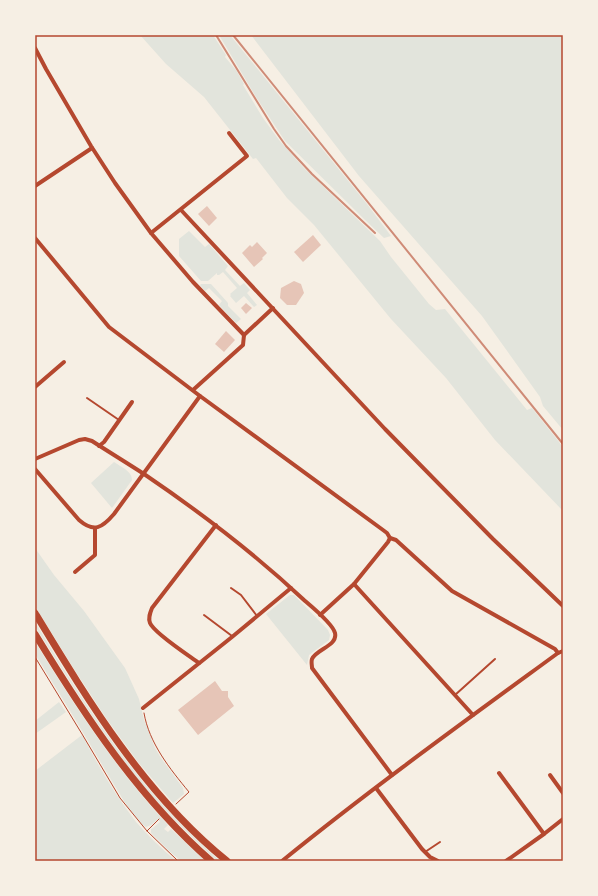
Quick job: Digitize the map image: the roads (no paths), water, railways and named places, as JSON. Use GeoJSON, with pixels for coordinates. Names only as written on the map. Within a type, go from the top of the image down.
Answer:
{"type":"FeatureCollection","features":[{"type":"Feature","properties":{"kind":"highway"},"geometry":{"type":"LineString","coordinates":[[35,613],[83,690],[148,781],[196,833],[227,861]]}},
{"type":"Feature","properties":{"kind":"highway"},"geometry":{"type":"LineString","coordinates":[[35,634],[74,696],[121,764],[170,822],[210,861]]}},
{"type":"Feature","properties":{"kind":"street"},"geometry":{"type":"LineString","coordinates":[[35,48],[92,148],[151,233],[192,282],[244,335]]}},
{"type":"Feature","properties":{"kind":"street"},"geometry":{"type":"LineString","coordinates":[[151,233],[182,210],[247,156],[229,133]]}},
{"type":"Feature","properties":{"kind":"street"},"geometry":{"type":"LineString","coordinates":[[35,186],[92,148]]}},
{"type":"Feature","properties":{"kind":"street"},"geometry":{"type":"LineString","coordinates":[[182,210],[385,429],[493,539],[563,606]]}},
{"type":"Feature","properties":{"kind":"street"},"geometry":{"type":"LineString","coordinates":[[35,238],[109,326],[200,396],[387,533],[390,538],[396,540],[452,591],[561,652]]}},
{"type":"Feature","properties":{"kind":"street"},"geometry":{"type":"LineString","coordinates":[[193,390],[243,345],[244,335],[273,308]]}},
{"type":"Feature","properties":{"kind":"street"},"geometry":{"type":"LineString","coordinates":[[35,387],[64,362]]}},
{"type":"Feature","properties":{"kind":"street"},"geometry":{"type":"LineString","coordinates":[[35,469],[79,520],[86,526],[95,528],[102,526],[107,522],[200,396]]}},
{"type":"Feature","properties":{"kind":"street"},"geometry":{"type":"LineString","coordinates":[[99,446],[104,442],[132,402]]}},
{"type":"Feature","properties":{"kind":"street"},"geometry":{"type":"LineString","coordinates":[[35,459],[78,440],[85,439],[92,441],[143,473],[216,525],[292,588],[320,615],[334,630],[336,635],[331,644],[314,656],[312,660],[312,668],[392,775]]}},
{"type":"Feature","properties":{"kind":"street"},"geometry":{"type":"LineString","coordinates":[[199,663],[155,631],[150,622],[149,616],[152,608],[216,525]]}},
{"type":"Feature","properties":{"kind":"street"},"geometry":{"type":"LineString","coordinates":[[75,572],[95,555],[95,528]]}},
{"type":"Feature","properties":{"kind":"street"},"geometry":{"type":"LineString","coordinates":[[320,615],[354,584],[390,538]]}},
{"type":"Feature","properties":{"kind":"street"},"geometry":{"type":"LineString","coordinates":[[354,584],[473,715]]}},
{"type":"Feature","properties":{"kind":"street"},"geometry":{"type":"LineString","coordinates":[[143,708],[292,588]]}},
{"type":"Feature","properties":{"kind":"street"},"geometry":{"type":"LineString","coordinates":[[282,861],[326,825],[392,775],[561,652]]}},
{"type":"Feature","properties":{"kind":"street"},"geometry":{"type":"LineString","coordinates":[[499,773],[544,834]]}},
{"type":"Feature","properties":{"kind":"street"},"geometry":{"type":"LineString","coordinates":[[550,776],[563,793]]}},
{"type":"Feature","properties":{"kind":"street"},"geometry":{"type":"LineString","coordinates":[[376,788],[425,852],[438,861]]}},
{"type":"Feature","properties":{"kind":"street"},"geometry":{"type":"LineString","coordinates":[[507,861],[563,819]]}},
{"type":"Feature","properties":{"kind":"lane"},"geometry":{"type":"LineString","coordinates":[[87,398],[119,420]]}},
{"type":"Feature","properties":{"kind":"lane"},"geometry":{"type":"LineString","coordinates":[[231,588],[241,595],[257,616]]}},
{"type":"Feature","properties":{"kind":"lane"},"geometry":{"type":"LineString","coordinates":[[204,615],[232,637]]}},
{"type":"Feature","properties":{"kind":"lane"},"geometry":{"type":"LineString","coordinates":[[455,695],[495,659]]}},
{"type":"Feature","properties":{"kind":"lane"},"geometry":{"type":"LineString","coordinates":[[425,852],[440,842]]}},
{"type":"Feature","properties":{"kind":"railway"},"geometry":{"type":"LineString","coordinates":[[216,35],[286,146],[312,174],[375,233]]}},
{"type":"Feature","properties":{"kind":"railway"},"geometry":{"type":"LineString","coordinates":[[233,35],[563,444]]}}]}
